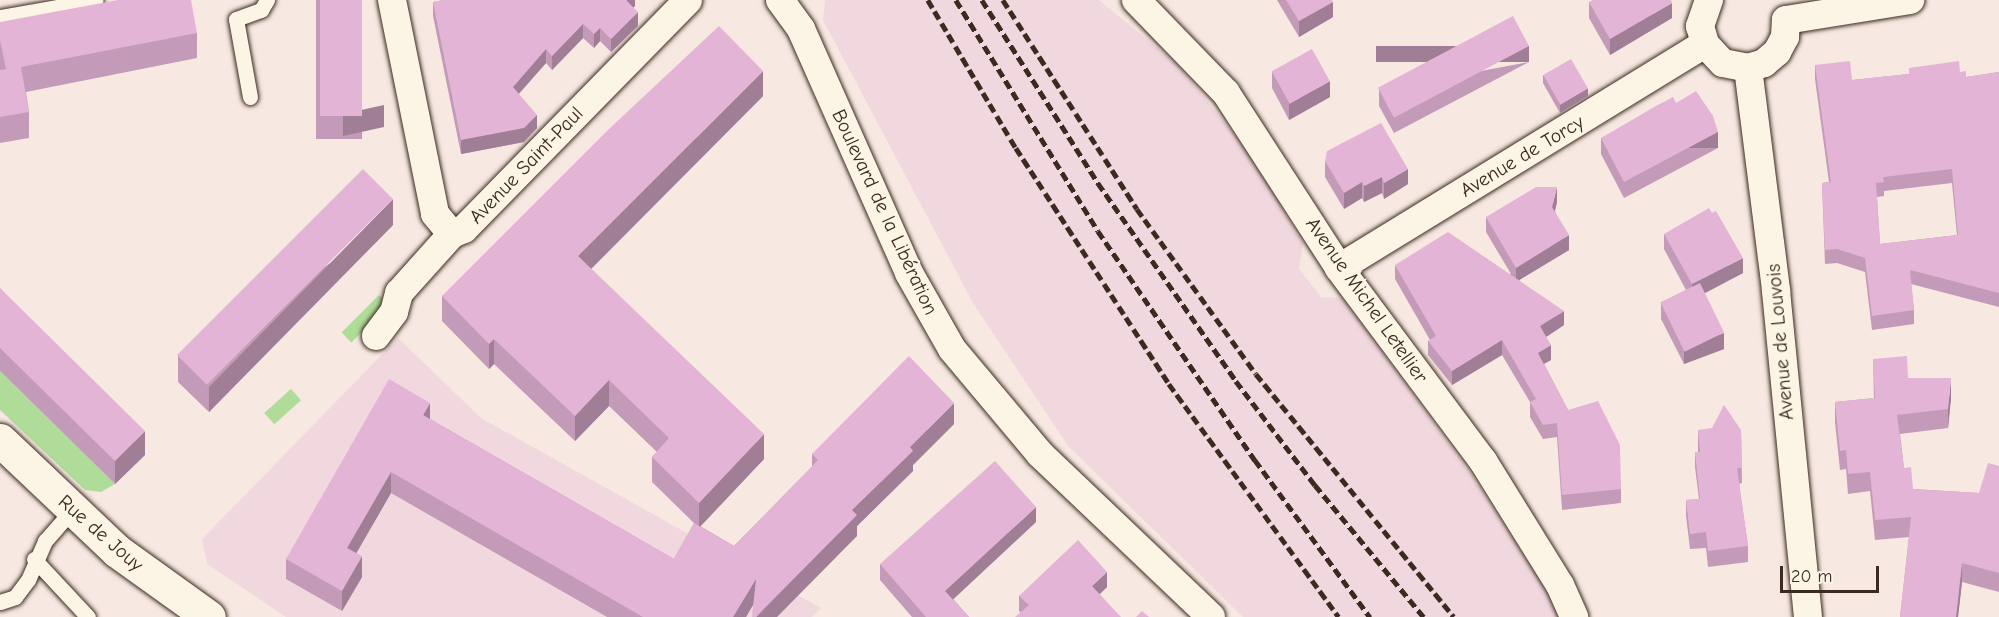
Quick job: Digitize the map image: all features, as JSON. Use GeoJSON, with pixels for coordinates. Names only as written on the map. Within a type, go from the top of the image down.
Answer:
{"type":"FeatureCollection","features":[{"type":"Feature","properties":{"kind":"main road","name":"Rue de Jouy"},"geometry":{"type":"LineString","coordinates":[[0,440],[117,551],[209,617]]}},
{"type":"Feature","properties":{"kind":"street"},"geometry":{"type":"LineString","coordinates":[[392,0],[435,214],[452,234]]}},
{"type":"Feature","properties":{"kind":"street","name":"Avenue Saint-Paul"},"geometry":{"type":"LineString","coordinates":[[376,336],[394,312],[399,293],[452,234],[464,229],[688,0]]}},
{"type":"Feature","properties":{"kind":"street","name":"Boulevard de la Libération"},"geometry":{"type":"LineString","coordinates":[[780,0],[801,29],[909,273],[952,349],[1040,454],[1211,617]]}},
{"type":"Feature","properties":{"kind":"street","name":"Avenue Michel Letellier"},"geometry":{"type":"LineString","coordinates":[[1136,0],[1226,93],[1339,268],[1483,461],[1560,585],[1574,617]]}},
{"type":"Feature","properties":{"kind":"street"},"geometry":{"type":"LineString","coordinates":[[1709,0],[1700,26],[1705,44],[1723,63],[1748,68],[1764,63],[1777,52],[1785,37],[1786,20],[1910,0]]}},
{"type":"Feature","properties":{"kind":"street","name":"Avenue de Torcy"},"geometry":{"type":"LineString","coordinates":[[1339,268],[1705,44]]}},
{"type":"Feature","properties":{"kind":"street","name":"Avenue de Louvois"},"geometry":{"type":"LineString","coordinates":[[1748,68],[1776,291],[1808,617]]}},
{"type":"Feature","properties":{"kind":"lane"},"geometry":{"type":"LineString","coordinates":[[0,17],[96,0]]}},
{"type":"Feature","properties":{"kind":"lane"},"geometry":{"type":"LineString","coordinates":[[250,97],[236,19],[261,10],[267,0]]}},
{"type":"Feature","properties":{"kind":"lane"},"geometry":{"type":"LineString","coordinates":[[0,602],[15,597],[28,580],[34,560],[45,541],[73,509]]}},
{"type":"Feature","properties":{"kind":"lane"},"geometry":{"type":"LineString","coordinates":[[34,560],[88,617]]}},
{"type":"Feature","properties":{"kind":"shaded area"},"geometry":{"type":"Polygon","coordinates":[[[825,0],[1099,0],[1177,64],[1251,155],[1303,244],[1299,269],[1321,297],[1342,298],[1471,474],[1546,589],[1560,617],[1243,617],[1069,447],[973,303],[823,20],[825,0]]]}},
{"type":"Feature","properties":{"kind":"shaded area"},"geometry":{"type":"Polygon","coordinates":[[[398,338],[481,418],[821,608],[812,617],[286,617],[207,564],[202,539],[398,338]]]}},
{"type":"Feature","properties":{"kind":"green space"},"geometry":{"type":"Polygon","coordinates":[[[379,295],[389,305],[351,342],[342,332],[379,295]]]}},
{"type":"Feature","properties":{"kind":"green space"},"geometry":{"type":"Polygon","coordinates":[[[0,371],[115,484],[101,492],[85,490],[0,410],[0,371]]]}},
{"type":"Feature","properties":{"kind":"green space"},"geometry":{"type":"Polygon","coordinates":[[[291,389],[301,400],[274,424],[264,413],[291,389]]]}},
{"type":"Feature","properties":{"kind":"building"},"geometry":{"type":"Polygon","coordinates":[[[118,0],[191,0],[197,33],[21,67],[29,112],[0,117],[0,70],[6,69],[0,40],[0,22],[118,0]]]}},
{"type":"Feature","properties":{"kind":"building"},"geometry":{"type":"Polygon","coordinates":[[[320,0],[362,0],[362,116],[320,116],[320,0]]]}},
{"type":"Feature","properties":{"kind":"building"},"geometry":{"type":"Polygon","coordinates":[[[442,0],[627,0],[638,12],[611,39],[600,28],[594,34],[583,24],[552,56],[546,49],[513,87],[537,115],[524,128],[461,140],[433,2],[442,0]]]}},
{"type":"Feature","properties":{"kind":"building"},"geometry":{"type":"Polygon","coordinates":[[[1286,0],[1332,0],[1333,2],[1299,21],[1286,0]]]}},
{"type":"Feature","properties":{"kind":"building"},"geometry":{"type":"Polygon","coordinates":[[[1593,0],[1671,0],[1672,3],[1610,39],[1589,2],[1593,0]]]}},
{"type":"Feature","properties":{"kind":"building"},"geometry":{"type":"Polygon","coordinates":[[[1513,16],[1529,46],[1394,118],[1378,88],[1513,16]]]}},
{"type":"Feature","properties":{"kind":"building"},"geometry":{"type":"Polygon","coordinates":[[[719,26],[763,71],[578,256],[764,434],[699,503],[652,457],[669,438],[609,380],[575,416],[494,339],[489,344],[442,296],[609,129],[719,26]]]}},
{"type":"Feature","properties":{"kind":"building"},"geometry":{"type":"Polygon","coordinates":[[[1312,49],[1330,81],[1290,104],[1272,71],[1312,49]]]}},
{"type":"Feature","properties":{"kind":"building"},"geometry":{"type":"Polygon","coordinates":[[[1571,59],[1588,88],[1560,104],[1543,75],[1571,59]]]}},
{"type":"Feature","properties":{"kind":"building"},"geometry":{"type":"Polygon","coordinates":[[[1850,61],[1852,80],[1909,74],[1909,68],[1959,61],[1960,72],[1966,71],[1966,77],[1999,72],[1999,293],[1910,270],[1914,310],[1872,316],[1865,258],[1837,249],[1825,250],[1822,183],[1831,182],[1815,65],[1850,61]],[[1952,169],[1883,177],[1884,182],[1876,183],[1880,244],[1958,235],[1952,169]]]}},
{"type":"Feature","properties":{"kind":"building"},"geometry":{"type":"Polygon","coordinates":[[[1696,91],[1713,116],[1718,132],[1624,182],[1601,138],[1673,97],[1676,103],[1696,91]]]}},
{"type":"Feature","properties":{"kind":"building"},"geometry":{"type":"Polygon","coordinates":[[[1381,123],[1408,169],[1384,183],[1382,177],[1364,186],[1362,182],[1344,193],[1325,161],[1327,151],[1381,123]]]}},
{"type":"Feature","properties":{"kind":"building"},"geometry":{"type":"Polygon","coordinates":[[[363,169],[393,199],[207,385],[177,355],[363,169]]]}},
{"type":"Feature","properties":{"kind":"building"},"geometry":{"type":"Polygon","coordinates":[[[1536,187],[1557,187],[1552,207],[1569,235],[1516,268],[1486,217],[1536,187]]]}},
{"type":"Feature","properties":{"kind":"building"},"geometry":{"type":"Polygon","coordinates":[[[1709,208],[1712,213],[1716,211],[1743,258],[1692,284],[1664,234],[1709,208]]]}},
{"type":"Feature","properties":{"kind":"building"},"geometry":{"type":"Polygon","coordinates":[[[1448,232],[1564,311],[1540,326],[1551,345],[1538,353],[1568,410],[1598,401],[1620,445],[1621,489],[1562,495],[1557,423],[1543,425],[1530,402],[1536,399],[1502,340],[1452,371],[1428,341],[1436,336],[1395,265],[1448,232]]]}},
{"type":"Feature","properties":{"kind":"building"},"geometry":{"type":"Polygon","coordinates":[[[1700,283],[1724,332],[1685,352],[1660,302],[1700,283]]]}},
{"type":"Feature","properties":{"kind":"building"},"geometry":{"type":"Polygon","coordinates":[[[0,288],[145,431],[115,461],[0,348],[0,288]]]}},
{"type":"Feature","properties":{"kind":"building"},"geometry":{"type":"Polygon","coordinates":[[[909,356],[954,403],[910,447],[913,451],[852,510],[857,515],[756,617],[752,617],[756,579],[733,617],[643,617],[391,472],[347,548],[362,556],[342,591],[286,559],[389,379],[430,403],[423,415],[674,559],[694,523],[734,546],[818,460],[812,454],[909,356]]]}},
{"type":"Feature","properties":{"kind":"building"},"geometry":{"type":"Polygon","coordinates":[[[1907,356],[1908,378],[1951,378],[1948,409],[1897,415],[1904,468],[1911,467],[1913,489],[1979,493],[1988,463],[1999,466],[1999,573],[1962,563],[1956,617],[1900,617],[1911,517],[1875,520],[1870,472],[1848,474],[1846,450],[1840,451],[1835,402],[1875,398],[1873,359],[1907,356]]]}},
{"type":"Feature","properties":{"kind":"building"},"geometry":{"type":"Polygon","coordinates":[[[1724,405],[1741,430],[1742,468],[1737,468],[1748,546],[1708,551],[1706,532],[1690,534],[1686,500],[1700,499],[1695,452],[1700,452],[1698,430],[1712,428],[1724,405]]]}},
{"type":"Feature","properties":{"kind":"building"},"geometry":{"type":"Polygon","coordinates":[[[995,461],[1036,507],[945,591],[969,617],[926,617],[880,564],[995,461]]]}},
{"type":"Feature","properties":{"kind":"building"},"geometry":{"type":"Polygon","coordinates":[[[1078,540],[1107,572],[1092,586],[1121,617],[1015,617],[1029,605],[1019,596],[1078,540]]]}},
{"type":"Feature","properties":{"kind":"building"},"geometry":{"type":"Polygon","coordinates":[[[1142,611],[1149,617],[1136,617],[1142,611]]]}},
{"type":"Feature","properties":{"kind":"railway"},"geometry":{"type":"LineString","coordinates":[[928,0],[1016,148],[1169,384],[1339,617]]}},
{"type":"Feature","properties":{"kind":"railway"},"geometry":{"type":"LineString","coordinates":[[956,0],[1098,231],[1255,460],[1370,617]]}},
{"type":"Feature","properties":{"kind":"railway"},"geometry":{"type":"LineString","coordinates":[[982,0],[1098,183],[1236,381],[1315,485],[1424,617]]}},
{"type":"Feature","properties":{"kind":"railway"},"geometry":{"type":"LineString","coordinates":[[1003,0],[1137,209],[1256,374],[1454,617]]}}]}
